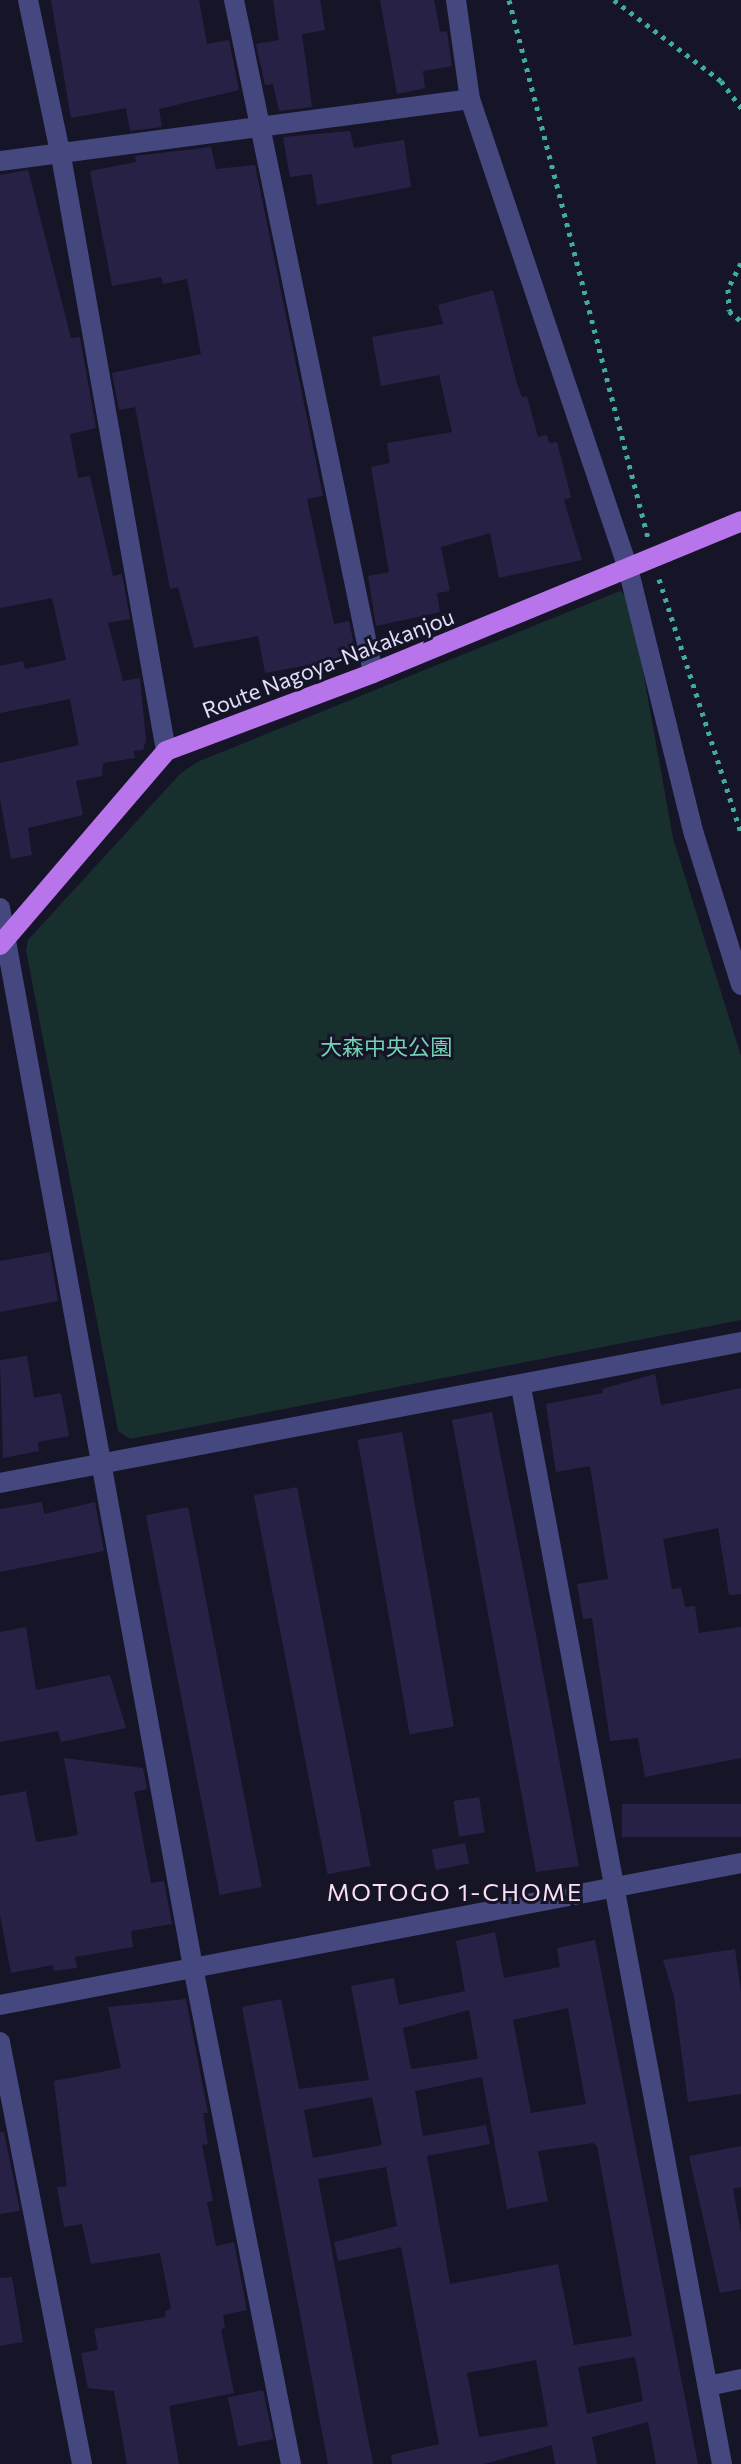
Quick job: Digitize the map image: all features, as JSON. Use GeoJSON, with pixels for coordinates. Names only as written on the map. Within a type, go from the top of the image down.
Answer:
{"type":"FeatureCollection","features":[{"type":"Feature","properties":{"kind":"main road","name":"Route Nagoya-Nakakanjou"},"geometry":{"type":"LineString","coordinates":[[3,941],[166,751],[373,673],[741,521]]}},
{"type":"Feature","properties":{"kind":"street"},"geometry":{"type":"LineString","coordinates":[[28,0],[61,156],[166,751]]}},
{"type":"Feature","properties":{"kind":"street"},"geometry":{"type":"LineString","coordinates":[[234,0],[373,673]]}},
{"type":"Feature","properties":{"kind":"street"},"geometry":{"type":"LineString","coordinates":[[456,0],[470,99],[628,568],[694,834],[741,985]]}},
{"type":"Feature","properties":{"kind":"street"},"geometry":{"type":"LineString","coordinates":[[0,161],[61,156],[470,99]]}},
{"type":"Feature","properties":{"kind":"street"},"geometry":{"type":"LineString","coordinates":[[0,908],[3,941],[193,1967],[291,2464]]}},
{"type":"Feature","properties":{"kind":"street"},"geometry":{"type":"LineString","coordinates":[[0,1483],[521,1387],[741,1342]]}},
{"type":"Feature","properties":{"kind":"street"},"geometry":{"type":"LineString","coordinates":[[521,1387],[722,2464]]}},
{"type":"Feature","properties":{"kind":"street"},"geometry":{"type":"LineString","coordinates":[[0,2005],[616,1890],[741,1863]]}},
{"type":"Feature","properties":{"kind":"street"},"geometry":{"type":"LineString","coordinates":[[0,2042],[82,2464]]}},
{"type":"Feature","properties":{"kind":"street"},"geometry":{"type":"LineString","coordinates":[[708,2386],[741,2379]]}},
{"type":"Feature","properties":{"kind":"path"},"geometry":{"type":"LineString","coordinates":[[509,0],[632,460],[652,557],[741,833]]}},
{"type":"Feature","properties":{"kind":"path"},"geometry":{"type":"LineString","coordinates":[[614,0],[721,81],[741,108]]}},
{"type":"Feature","properties":{"kind":"path"},"geometry":{"type":"LineString","coordinates":[[741,263],[728,289],[729,311],[741,321]]}},
{"type":"Feature","properties":{"kind":"green space","name":"大森中央公園"},"geometry":{"type":"Polygon","coordinates":[[[620,591],[630,599],[673,838],[741,1056],[741,1320],[130,1439],[118,1431],[26,950],[28,940],[180,774],[197,762],[620,591]]]}},
{"type":"Feature","properties":{"kind":"building"},"geometry":{"type":"Polygon","coordinates":[[[51,0],[199,0],[207,44],[229,40],[239,90],[159,109],[162,127],[130,131],[126,108],[71,118],[51,0]]]}},
{"type":"Feature","properties":{"kind":"building"},"geometry":{"type":"Polygon","coordinates":[[[273,0],[320,0],[325,30],[302,34],[312,107],[279,111],[273,84],[265,85],[256,44],[279,40],[273,0]]]}},
{"type":"Feature","properties":{"kind":"building"},"geometry":{"type":"Polygon","coordinates":[[[380,0],[434,0],[440,32],[447,31],[452,66],[423,71],[425,88],[397,94],[380,0]]]}},
{"type":"Feature","properties":{"kind":"building"},"geometry":{"type":"Polygon","coordinates":[[[350,131],[354,148],[404,140],[411,187],[317,205],[312,174],[290,177],[283,137],[350,131]]]}},
{"type":"Feature","properties":{"kind":"building"},"geometry":{"type":"Polygon","coordinates":[[[211,147],[216,169],[255,165],[323,496],[307,499],[334,624],[349,621],[353,640],[347,654],[335,660],[265,673],[258,636],[194,648],[178,587],[170,589],[135,407],[119,410],[112,373],[201,354],[187,279],[163,284],[161,277],[112,286],[90,171],[136,162],[135,156],[211,147]]]}},
{"type":"Feature","properties":{"kind":"building"},"geometry":{"type":"Polygon","coordinates":[[[28,170],[71,338],[80,337],[96,428],[70,434],[78,478],[90,476],[113,576],[122,574],[130,619],[108,623],[123,681],[140,678],[146,740],[143,750],[134,751],[135,758],[103,763],[102,776],[76,781],[83,815],[28,828],[32,855],[11,859],[0,799],[0,763],[79,745],[70,699],[0,713],[0,666],[23,661],[25,669],[66,660],[52,598],[0,608],[0,175],[28,170]]]}},
{"type":"Feature","properties":{"kind":"building"},"geometry":{"type":"Polygon","coordinates":[[[493,290],[517,384],[522,397],[527,396],[538,437],[547,435],[549,443],[557,442],[571,497],[564,500],[582,560],[499,578],[490,533],[441,547],[450,591],[437,593],[440,612],[376,626],[368,576],[389,572],[371,467],[390,463],[387,443],[452,432],[439,375],[381,386],[372,337],[443,324],[438,305],[493,290]]]}},
{"type":"Feature","properties":{"kind":"building"},"geometry":{"type":"Polygon","coordinates":[[[50,1252],[58,1301],[0,1312],[0,1261],[50,1252]]]}},
{"type":"Feature","properties":{"kind":"building"},"geometry":{"type":"Polygon","coordinates":[[[27,1356],[34,1398],[61,1393],[69,1436],[38,1442],[39,1451],[3,1458],[0,1360],[27,1356]]]}},
{"type":"Feature","properties":{"kind":"building"},"geometry":{"type":"Polygon","coordinates":[[[655,1374],[661,1405],[741,1388],[741,1594],[729,1595],[718,1528],[663,1539],[672,1589],[681,1588],[685,1607],[695,1606],[699,1633],[741,1627],[741,1758],[645,1777],[638,1738],[610,1741],[592,1618],[583,1619],[577,1584],[608,1579],[590,1466],[556,1472],[546,1404],[603,1393],[602,1389],[655,1374]]]}},
{"type":"Feature","properties":{"kind":"building"},"geometry":{"type":"Polygon","coordinates":[[[492,1412],[579,1866],[536,1872],[452,1420],[492,1412]]]}},
{"type":"Feature","properties":{"kind":"building"},"geometry":{"type":"Polygon","coordinates":[[[402,1432],[454,1726],[410,1734],[358,1440],[402,1432]]]}},
{"type":"Feature","properties":{"kind":"building"},"geometry":{"type":"Polygon","coordinates":[[[297,1487],[371,1866],[327,1874],[254,1495],[297,1487]]]}},
{"type":"Feature","properties":{"kind":"building"},"geometry":{"type":"Polygon","coordinates":[[[42,1502],[44,1514],[95,1502],[104,1551],[0,1572],[0,1509],[42,1502]]]}},
{"type":"Feature","properties":{"kind":"building"},"geometry":{"type":"Polygon","coordinates":[[[188,1507],[262,1887],[220,1895],[146,1515],[188,1507]]]}},
{"type":"Feature","properties":{"kind":"building"},"geometry":{"type":"Polygon","coordinates":[[[26,1627],[36,1690],[110,1675],[126,1728],[61,1742],[58,1731],[0,1742],[0,1632],[26,1627]]]}},
{"type":"Feature","properties":{"kind":"building"},"geometry":{"type":"Polygon","coordinates":[[[64,1758],[143,1768],[147,1789],[134,1792],[151,1883],[164,1881],[172,1924],[131,1931],[133,1947],[75,1957],[77,1968],[54,1971],[53,1965],[11,1973],[0,1915],[0,1796],[26,1791],[36,1842],[78,1835],[64,1758]]]}},
{"type":"Feature","properties":{"kind":"building"},"geometry":{"type":"Polygon","coordinates":[[[479,1797],[485,1833],[459,1837],[453,1801],[479,1797]]]}},
{"type":"Feature","properties":{"kind":"building"},"geometry":{"type":"Polygon","coordinates":[[[622,1804],[741,1804],[741,1837],[622,1837],[622,1804]]]}},
{"type":"Feature","properties":{"kind":"building"},"geometry":{"type":"Polygon","coordinates":[[[465,1843],[469,1864],[436,1870],[432,1849],[465,1843]]]}},
{"type":"Feature","properties":{"kind":"building"},"geometry":{"type":"Polygon","coordinates":[[[495,1932],[504,1978],[560,1967],[557,1948],[595,1940],[698,2464],[656,2464],[648,2422],[592,2437],[597,2464],[555,2464],[552,2445],[484,2464],[392,2464],[391,2455],[439,2444],[401,2247],[338,2261],[334,2242],[397,2226],[386,2167],[318,2179],[373,2464],[328,2464],[242,2007],[281,1999],[299,2089],[369,2080],[351,1986],[394,1978],[399,2005],[465,1991],[456,1941],[495,1932]],[[568,2008],[513,2020],[531,2113],[586,2104],[568,2008]],[[469,2010],[403,2028],[411,2069],[478,2059],[469,2010]],[[482,2077],[415,2091],[423,2136],[486,2125],[490,2144],[427,2156],[450,2284],[558,2264],[574,2345],[632,2336],[597,2146],[593,2143],[538,2151],[548,2201],[507,2209],[482,2077]],[[372,2097],[304,2110],[313,2158],[382,2145],[372,2097]],[[635,2357],[578,2367],[587,2414],[643,2401],[635,2357]],[[536,2360],[467,2373],[479,2437],[548,2426],[536,2360]]]}},
{"type":"Feature","properties":{"kind":"building"},"geometry":{"type":"Polygon","coordinates":[[[735,1949],[741,1992],[741,2094],[688,2102],[674,1997],[663,1960],[735,1949]]]}},
{"type":"Feature","properties":{"kind":"building"},"geometry":{"type":"Polygon","coordinates":[[[186,1999],[208,2113],[203,2113],[208,2144],[202,2145],[213,2201],[207,2202],[216,2246],[234,2242],[247,2310],[223,2315],[225,2328],[221,2329],[234,2393],[169,2406],[179,2464],[127,2464],[114,2391],[88,2388],[81,2353],[98,2350],[94,2329],[166,2317],[165,2311],[171,2309],[160,2253],[91,2264],[82,2224],[64,2227],[57,2187],[67,2186],[54,2081],[121,2068],[108,2007],[186,1999]]]}},
{"type":"Feature","properties":{"kind":"building"},"geometry":{"type":"Polygon","coordinates":[[[0,2132],[4,2132],[20,2211],[0,2214],[0,2132]]]}},
{"type":"Feature","properties":{"kind":"building"},"geometry":{"type":"Polygon","coordinates":[[[741,2146],[741,2187],[733,2189],[741,2233],[741,2289],[720,2293],[689,2156],[741,2146]]]}},
{"type":"Feature","properties":{"kind":"building"},"geometry":{"type":"Polygon","coordinates":[[[12,2277],[23,2342],[0,2346],[0,2278],[12,2277]]]}},
{"type":"Feature","properties":{"kind":"building"},"geometry":{"type":"Polygon","coordinates":[[[263,2390],[273,2439],[238,2446],[228,2397],[263,2390]]]}},
{"type":"Feature","properties":{"kind":"district","name":"MOTOGO 1-CHOME"},"geometry":{"type":"Point","coordinates":[455,1892]}}]}
